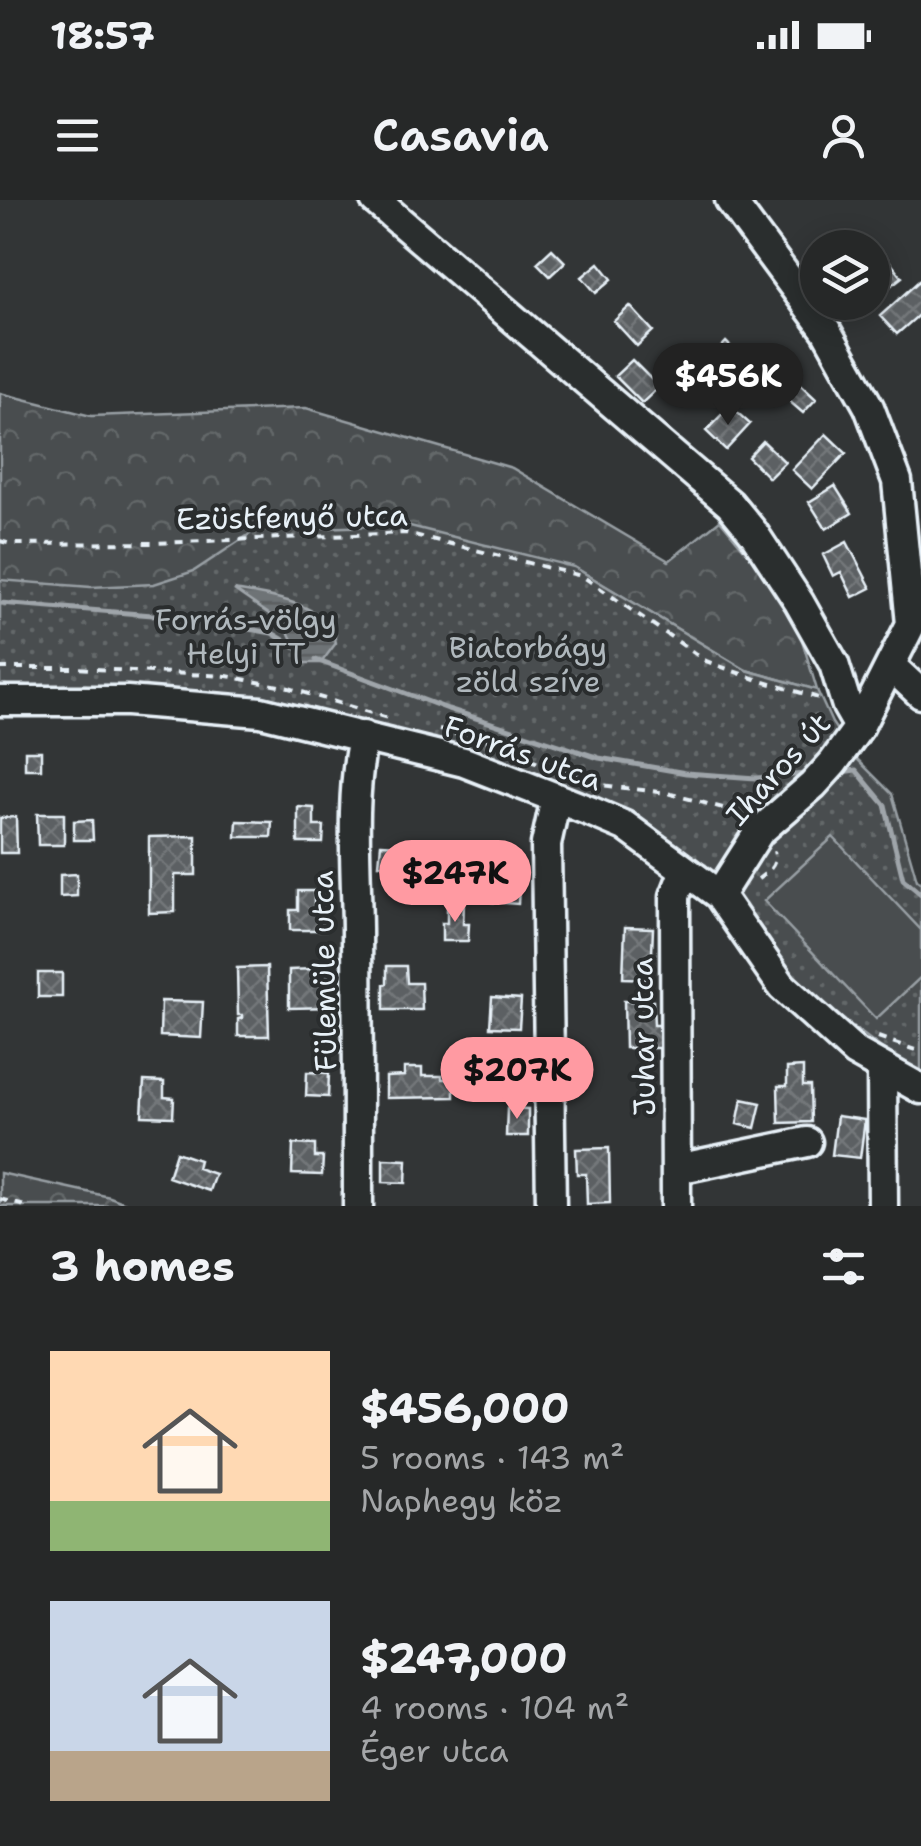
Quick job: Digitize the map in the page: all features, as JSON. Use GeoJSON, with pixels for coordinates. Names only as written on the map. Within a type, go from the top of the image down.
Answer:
{"type":"FeatureCollection","features":[{"type":"Feature","properties":{"kind":"street"},"geometry":{"type":"LineString","coordinates":[[375,200],[730,504],[799,602],[834,664],[853,717]]}},
{"type":"Feature","properties":{"kind":"street","name":"Iharos út"},"geometry":{"type":"LineString","coordinates":[[720,895],[759,832],[833,763],[853,717],[891,666],[911,624],[914,588],[897,481],[869,406],[826,330],[730,200]]}},
{"type":"Feature","properties":{"kind":"street"},"geometry":{"type":"LineString","coordinates":[[891,666],[921,694]]}},
{"type":"Feature","properties":{"kind":"street","name":"Forrás utca"},"geometry":{"type":"LineString","coordinates":[[0,702],[127,701],[262,712],[464,762],[625,826],[720,895],[782,986],[855,1052],[921,1089]]}},
{"type":"Feature","properties":{"kind":"street","name":"Fülemüle utca"},"geometry":{"type":"LineString","coordinates":[[358,1206],[353,812],[363,736]]}},
{"type":"Feature","properties":{"kind":"street"},"geometry":{"type":"LineString","coordinates":[[550,1206],[546,844],[556,798]]}},
{"type":"Feature","properties":{"kind":"street","name":"Juhar utca"},"geometry":{"type":"LineString","coordinates":[[676,1206],[674,896],[685,870]]}},
{"type":"Feature","properties":{"kind":"street"},"geometry":{"type":"LineString","coordinates":[[882,1069],[883,1206]]}},
{"type":"Feature","properties":{"kind":"street"},"geometry":{"type":"LineString","coordinates":[[677,1169],[808,1142]]}},
{"type":"Feature","properties":{"kind":"path","name":"Ezüstfenyő utca"},"geometry":{"type":"LineString","coordinates":[[0,541],[156,543],[406,532],[582,576],[706,661],[853,717]]}},
{"type":"Feature","properties":{"kind":"path"},"geometry":{"type":"LineString","coordinates":[[754,882],[770,871],[776,854],[759,832]]}},
{"type":"Feature","properties":{"kind":"path"},"geometry":{"type":"LineString","coordinates":[[867,1033],[921,1052]]}},
{"type":"Feature","properties":{"kind":"path"},"geometry":{"type":"LineString","coordinates":[[0,1199],[24,1206]]}},
{"type":"Feature","properties":{"kind":"green space"},"geometry":{"type":"Polygon","coordinates":[[[0,393],[91,416],[306,408],[512,468],[669,561],[720,520],[792,607],[817,690],[746,670],[574,567],[170,587],[0,642],[0,393]]]}},
{"type":"Feature","properties":{"kind":"green space","name":"Biatorbágy zöld szíve"},"geometry":{"type":"Polygon","coordinates":[[[406,525],[574,567],[746,670],[817,690],[832,723],[855,757],[892,794],[921,883],[921,1072],[880,1047],[790,979],[625,826],[261,712],[0,701],[0,580],[91,587],[154,584],[194,571],[256,530],[406,525]]]}},
{"type":"Feature","properties":{"kind":"green space"},"geometry":{"type":"Polygon","coordinates":[[[833,837],[921,930],[921,977],[876,1019],[764,901],[833,837]]]}},
{"type":"Feature","properties":{"kind":"green space"},"geometry":{"type":"Polygon","coordinates":[[[0,1173],[110,1197],[133,1206],[0,1206],[0,1173]]]}},
{"type":"Feature","properties":{"kind":"shaded area"},"geometry":{"type":"Polygon","coordinates":[[[234,590],[313,611],[331,628],[336,643],[321,663],[303,663],[285,625],[234,590]]]}},
{"type":"Feature","properties":{"kind":"building"},"geometry":{"type":"Polygon","coordinates":[[[552,249],[565,262],[550,276],[537,263],[552,249]]]}},
{"type":"Feature","properties":{"kind":"building"},"geometry":{"type":"Polygon","coordinates":[[[890,262],[902,277],[890,286],[890,262]]]}},
{"type":"Feature","properties":{"kind":"building"},"geometry":{"type":"Polygon","coordinates":[[[599,263],[612,279],[596,293],[582,277],[599,263]]]}},
{"type":"Feature","properties":{"kind":"building"},"geometry":{"type":"Polygon","coordinates":[[[919,281],[921,313],[897,334],[884,320],[890,320],[890,307],[919,281]]]}},
{"type":"Feature","properties":{"kind":"building"},"geometry":{"type":"Polygon","coordinates":[[[630,306],[653,331],[637,346],[614,321],[630,306]]]}},
{"type":"Feature","properties":{"kind":"building"},"geometry":{"type":"Polygon","coordinates":[[[726,342],[742,358],[715,387],[699,371],[726,342]]]}},
{"type":"Feature","properties":{"kind":"building"},"geometry":{"type":"Polygon","coordinates":[[[632,360],[659,387],[642,403],[615,376],[632,360]]]}},
{"type":"Feature","properties":{"kind":"building"},"geometry":{"type":"Polygon","coordinates":[[[789,374],[816,399],[803,413],[775,389],[789,374]]]}},
{"type":"Feature","properties":{"kind":"building"},"geometry":{"type":"Polygon","coordinates":[[[730,406],[750,424],[726,450],[706,431],[730,406]]]}},
{"type":"Feature","properties":{"kind":"building"},"geometry":{"type":"Polygon","coordinates":[[[826,434],[846,453],[812,489],[792,470],[826,434]]]}},
{"type":"Feature","properties":{"kind":"building"},"geometry":{"type":"Polygon","coordinates":[[[763,441],[785,462],[769,478],[748,457],[763,441]]]}},
{"type":"Feature","properties":{"kind":"building"},"geometry":{"type":"Polygon","coordinates":[[[835,486],[852,513],[826,529],[809,502],[835,486]]]}},
{"type":"Feature","properties":{"kind":"building"},"geometry":{"type":"Polygon","coordinates":[[[847,542],[871,588],[853,597],[841,572],[833,576],[823,555],[847,542]]]}},
{"type":"Feature","properties":{"kind":"building"},"geometry":{"type":"Polygon","coordinates":[[[25,751],[41,751],[41,769],[25,769],[25,751]]]}},
{"type":"Feature","properties":{"kind":"building"},"geometry":{"type":"Polygon","coordinates":[[[298,807],[314,808],[314,826],[324,826],[323,843],[298,843],[298,807]]]}},
{"type":"Feature","properties":{"kind":"building"},"geometry":{"type":"Polygon","coordinates":[[[37,814],[64,814],[64,845],[38,845],[37,814]]]}},
{"type":"Feature","properties":{"kind":"building"},"geometry":{"type":"Polygon","coordinates":[[[16,817],[17,853],[0,853],[0,818],[16,817]]]}},
{"type":"Feature","properties":{"kind":"building"},"geometry":{"type":"Polygon","coordinates":[[[92,820],[93,840],[74,840],[74,821],[92,820]]]}},
{"type":"Feature","properties":{"kind":"building"},"geometry":{"type":"Polygon","coordinates":[[[237,821],[272,822],[271,837],[236,837],[237,821]]]}},
{"type":"Feature","properties":{"kind":"building"},"geometry":{"type":"Polygon","coordinates":[[[196,836],[196,875],[175,875],[175,912],[149,913],[149,837],[196,836]]]}},
{"type":"Feature","properties":{"kind":"building"},"geometry":{"type":"Polygon","coordinates":[[[381,844],[399,845],[397,860],[414,862],[412,882],[392,880],[394,865],[379,864],[381,844]]]}},
{"type":"Feature","properties":{"kind":"building"},"geometry":{"type":"Polygon","coordinates":[[[494,868],[520,871],[518,904],[492,902],[494,868]]]}},
{"type":"Feature","properties":{"kind":"building"},"geometry":{"type":"Polygon","coordinates":[[[77,874],[77,896],[60,897],[60,875],[77,874]]]}},
{"type":"Feature","properties":{"kind":"building"},"geometry":{"type":"Polygon","coordinates":[[[298,891],[314,891],[314,911],[325,911],[325,930],[290,930],[290,910],[298,910],[298,891]]]}},
{"type":"Feature","properties":{"kind":"building"},"geometry":{"type":"Polygon","coordinates":[[[447,904],[464,904],[463,924],[469,924],[468,941],[442,941],[447,904]]]}},
{"type":"Feature","properties":{"kind":"building"},"geometry":{"type":"Polygon","coordinates":[[[625,927],[653,928],[651,979],[623,978],[625,927]]]}},
{"type":"Feature","properties":{"kind":"building"},"geometry":{"type":"Polygon","coordinates":[[[387,966],[406,966],[407,983],[421,983],[422,1010],[384,1010],[387,966]]]}},
{"type":"Feature","properties":{"kind":"building"},"geometry":{"type":"Polygon","coordinates":[[[267,967],[269,1036],[238,1036],[238,1019],[242,1015],[238,1015],[237,968],[267,967]]]}},
{"type":"Feature","properties":{"kind":"building"},"geometry":{"type":"Polygon","coordinates":[[[314,969],[314,976],[334,976],[334,1007],[289,1008],[289,970],[314,969]]]}},
{"type":"Feature","properties":{"kind":"building"},"geometry":{"type":"Polygon","coordinates":[[[38,973],[62,973],[62,997],[38,997],[38,973]]]}},
{"type":"Feature","properties":{"kind":"building"},"geometry":{"type":"Polygon","coordinates":[[[492,997],[521,999],[519,1028],[490,1027],[492,997]]]}},
{"type":"Feature","properties":{"kind":"building"},"geometry":{"type":"Polygon","coordinates":[[[161,1001],[203,1002],[201,1038],[160,1036],[161,1001]]]}},
{"type":"Feature","properties":{"kind":"building"},"geometry":{"type":"Polygon","coordinates":[[[624,1001],[653,1001],[654,1025],[660,1025],[661,1048],[625,1048],[624,1001]]]}},
{"type":"Feature","properties":{"kind":"building"},"geometry":{"type":"Polygon","coordinates":[[[472,1039],[485,1040],[484,1056],[471,1056],[472,1039]]]}},
{"type":"Feature","properties":{"kind":"building"},"geometry":{"type":"Polygon","coordinates":[[[518,1040],[536,1040],[536,1058],[518,1058],[518,1040]]]}},
{"type":"Feature","properties":{"kind":"building"},"geometry":{"type":"Polygon","coordinates":[[[803,1067],[803,1086],[810,1086],[811,1122],[779,1123],[778,1086],[787,1086],[787,1068],[803,1067]]]}},
{"type":"Feature","properties":{"kind":"building"},"geometry":{"type":"Polygon","coordinates":[[[404,1068],[422,1068],[422,1076],[454,1079],[454,1097],[386,1098],[386,1077],[404,1076],[404,1068]]]}},
{"type":"Feature","properties":{"kind":"building"},"geometry":{"type":"Polygon","coordinates":[[[307,1072],[329,1073],[328,1097],[306,1096],[307,1072]]]}},
{"type":"Feature","properties":{"kind":"building"},"geometry":{"type":"Polygon","coordinates":[[[144,1081],[164,1082],[164,1097],[174,1098],[173,1117],[142,1116],[144,1081]]]}},
{"type":"Feature","properties":{"kind":"building"},"geometry":{"type":"Polygon","coordinates":[[[742,1099],[761,1103],[755,1128],[737,1124],[742,1099]]]}},
{"type":"Feature","properties":{"kind":"building"},"geometry":{"type":"Polygon","coordinates":[[[507,1108],[528,1109],[528,1136],[506,1136],[507,1108]]]}},
{"type":"Feature","properties":{"kind":"building"},"geometry":{"type":"Polygon","coordinates":[[[837,1116],[865,1120],[860,1158],[832,1155],[837,1116]]]}},
{"type":"Feature","properties":{"kind":"building"},"geometry":{"type":"Polygon","coordinates":[[[293,1144],[315,1145],[315,1157],[323,1157],[322,1175],[292,1174],[293,1144]]]}},
{"type":"Feature","properties":{"kind":"building"},"geometry":{"type":"Polygon","coordinates":[[[609,1148],[610,1203],[587,1204],[586,1174],[577,1174],[576,1149],[609,1148]]]}},
{"type":"Feature","properties":{"kind":"building"},"geometry":{"type":"Polygon","coordinates":[[[176,1152],[199,1160],[197,1168],[215,1174],[209,1191],[168,1177],[176,1152]]]}},
{"type":"Feature","properties":{"kind":"building"},"geometry":{"type":"Polygon","coordinates":[[[383,1159],[407,1160],[406,1183],[383,1182],[383,1159]]]}},
{"type":"Feature","properties":{"kind":"waterway"},"geometry":{"type":"LineString","coordinates":[[0,603],[178,617],[272,633],[302,651]]}},
{"type":"Feature","properties":{"kind":"waterway"},"geometry":{"type":"LineString","coordinates":[[316,660],[448,709],[599,758],[686,773],[756,778],[806,774]]}},
{"type":"Feature","properties":{"kind":"waterway"},"geometry":{"type":"LineString","coordinates":[[841,772],[856,770],[885,805],[903,879],[921,894]]}},
{"type":"Feature","properties":{"kind":"park label","name":"Forrás-völgy Helyi TT"},"geometry":{"type":"Point","coordinates":[246,636]}}]}
